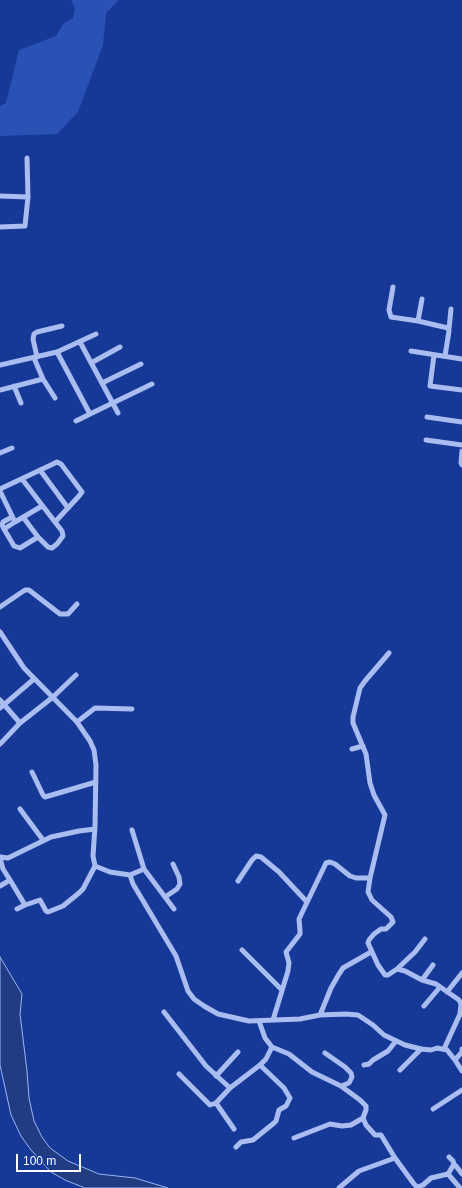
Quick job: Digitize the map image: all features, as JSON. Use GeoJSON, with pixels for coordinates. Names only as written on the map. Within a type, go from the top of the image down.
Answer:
{"type":"FeatureCollection","features":[{"type":"Feature","properties":{"kind":"street"},"geometry":{"type":"LineString","coordinates":[[0,227],[26,226],[28,197],[27,158]]}},
{"type":"Feature","properties":{"kind":"street"},"geometry":{"type":"LineString","coordinates":[[0,196],[28,197]]}},
{"type":"Feature","properties":{"kind":"street"},"geometry":{"type":"LineString","coordinates":[[393,287],[389,310],[391,317],[445,326],[449,329]]}},
{"type":"Feature","properties":{"kind":"street"},"geometry":{"type":"LineString","coordinates":[[418,321],[422,299]]}},
{"type":"Feature","properties":{"kind":"street"},"geometry":{"type":"LineString","coordinates":[[445,356],[451,309]]}},
{"type":"Feature","properties":{"kind":"street"},"geometry":{"type":"LineString","coordinates":[[55,398],[44,379],[35,357],[33,339],[34,334],[37,332],[62,326]]}},
{"type":"Feature","properties":{"kind":"street"},"geometry":{"type":"LineString","coordinates":[[0,365],[58,352],[96,334]]}},
{"type":"Feature","properties":{"kind":"street"},"geometry":{"type":"LineString","coordinates":[[80,342],[118,414]]}},
{"type":"Feature","properties":{"kind":"street"},"geometry":{"type":"LineString","coordinates":[[91,363],[120,347]]}},
{"type":"Feature","properties":{"kind":"street"},"geometry":{"type":"LineString","coordinates":[[411,351],[462,359]]}},
{"type":"Feature","properties":{"kind":"street"},"geometry":{"type":"LineString","coordinates":[[58,352],[90,414]]}},
{"type":"Feature","properties":{"kind":"street"},"geometry":{"type":"LineString","coordinates":[[434,355],[430,386],[462,390]]}},
{"type":"Feature","properties":{"kind":"street"},"geometry":{"type":"LineString","coordinates":[[102,383],[140,364]]}},
{"type":"Feature","properties":{"kind":"street"},"geometry":{"type":"LineString","coordinates":[[0,390],[44,379]]}},
{"type":"Feature","properties":{"kind":"street"},"geometry":{"type":"LineString","coordinates":[[76,421],[152,384]]}},
{"type":"Feature","properties":{"kind":"street"},"geometry":{"type":"LineString","coordinates":[[14,386],[21,403]]}},
{"type":"Feature","properties":{"kind":"street"},"geometry":{"type":"LineString","coordinates":[[427,417],[462,422]]}},
{"type":"Feature","properties":{"kind":"street"},"geometry":{"type":"LineString","coordinates":[[426,440],[462,445]]}},
{"type":"Feature","properties":{"kind":"street"},"geometry":{"type":"LineString","coordinates":[[0,453],[12,448]]}},
{"type":"Feature","properties":{"kind":"street"},"geometry":{"type":"LineString","coordinates":[[462,451],[460,463],[462,466]]}},
{"type":"Feature","properties":{"kind":"street"},"geometry":{"type":"LineString","coordinates":[[14,519],[0,490],[53,464],[59,463],[79,487],[81,494],[55,522]]}},
{"type":"Feature","properties":{"kind":"street"},"geometry":{"type":"LineString","coordinates":[[40,470],[68,508]]}},
{"type":"Feature","properties":{"kind":"street"},"geometry":{"type":"LineString","coordinates":[[22,479],[55,522],[63,534],[63,537],[53,548],[50,548],[38,537],[23,517]]}},
{"type":"Feature","properties":{"kind":"street"},"geometry":{"type":"LineString","coordinates":[[38,537],[18,548],[14,546],[2,525],[3,522],[23,517],[42,506]]}},
{"type":"Feature","properties":{"kind":"street"},"geometry":{"type":"LineString","coordinates":[[0,607],[24,590],[29,590],[60,614],[68,614],[77,604]]}},
{"type":"Feature","properties":{"kind":"street"},"geometry":{"type":"LineString","coordinates":[[0,632],[18,661],[77,722],[87,736],[94,750],[96,765],[95,866],[83,889],[63,906],[48,912],[40,900],[18,908]]}},
{"type":"Feature","properties":{"kind":"street"},"geometry":{"type":"LineString","coordinates":[[389,653],[364,681],[358,696],[353,723],[368,762],[370,783],[374,795],[385,814],[368,892],[369,896],[388,913],[393,922],[388,928],[378,931],[370,937],[368,943],[378,965],[385,975],[388,975],[397,969],[415,952],[425,938]]}},
{"type":"Feature","properties":{"kind":"street"},"geometry":{"type":"LineString","coordinates":[[0,744],[20,723],[53,697],[76,675]]}},
{"type":"Feature","properties":{"kind":"street"},"geometry":{"type":"LineString","coordinates":[[2,707],[34,678]]}},
{"type":"Feature","properties":{"kind":"street"},"geometry":{"type":"LineString","coordinates":[[0,700],[2,707],[20,723]]}},
{"type":"Feature","properties":{"kind":"street"},"geometry":{"type":"LineString","coordinates":[[77,722],[95,708],[132,709]]}},
{"type":"Feature","properties":{"kind":"street"},"geometry":{"type":"LineString","coordinates":[[352,749],[363,746]]}},
{"type":"Feature","properties":{"kind":"street"},"geometry":{"type":"LineString","coordinates":[[32,772],[43,795],[46,797],[96,782]]}},
{"type":"Feature","properties":{"kind":"street"},"geometry":{"type":"LineString","coordinates":[[20,809],[43,840]]}},
{"type":"Feature","properties":{"kind":"street"},"geometry":{"type":"LineString","coordinates":[[25,905],[3,869],[0,857],[8,858],[51,837],[79,831],[95,830]]}},
{"type":"Feature","properties":{"kind":"street"},"geometry":{"type":"LineString","coordinates":[[132,830],[144,869],[174,909]]}},
{"type":"Feature","properties":{"kind":"street"},"geometry":{"type":"LineString","coordinates":[[238,881],[252,860],[258,856],[264,859],[279,872],[307,902]]}},
{"type":"Feature","properties":{"kind":"street"},"geometry":{"type":"LineString","coordinates":[[272,1020],[288,971],[286,952],[300,934],[299,919],[326,863],[330,862],[334,864],[350,876],[356,878],[370,878]]}},
{"type":"Feature","properties":{"kind":"street"},"geometry":{"type":"LineString","coordinates":[[165,897],[177,889],[180,884],[180,877],[173,864]]}},
{"type":"Feature","properties":{"kind":"street"},"geometry":{"type":"LineString","coordinates":[[95,866],[110,872],[130,875],[144,869]]}},
{"type":"Feature","properties":{"kind":"street"},"geometry":{"type":"LineString","coordinates":[[130,875],[133,884],[176,956],[188,993],[204,1006],[218,1014],[248,1021],[300,1019],[320,1015],[358,1015],[373,1025],[384,1035],[396,1041],[421,1049],[444,1049],[450,1053],[462,1071]]}},
{"type":"Feature","properties":{"kind":"street"},"geometry":{"type":"LineString","coordinates":[[0,886],[10,880]]}},
{"type":"Feature","properties":{"kind":"street"},"geometry":{"type":"LineString","coordinates":[[242,950],[282,990]]}},
{"type":"Feature","properties":{"kind":"street"},"geometry":{"type":"LineString","coordinates":[[320,1015],[331,988],[343,968],[371,952]]}},
{"type":"Feature","properties":{"kind":"street"},"geometry":{"type":"LineString","coordinates":[[422,980],[433,965]]}},
{"type":"Feature","properties":{"kind":"street"},"geometry":{"type":"LineString","coordinates":[[397,969],[405,971],[422,980],[436,984],[459,1000],[462,1004],[456,1024],[444,1049]]}},
{"type":"Feature","properties":{"kind":"street"},"geometry":{"type":"LineString","coordinates":[[447,992],[462,973]]}},
{"type":"Feature","properties":{"kind":"street"},"geometry":{"type":"LineString","coordinates":[[424,1006],[440,987]]}},
{"type":"Feature","properties":{"kind":"street"},"geometry":{"type":"LineString","coordinates":[[164,1012],[196,1054],[216,1076],[230,1088]]}},
{"type":"Feature","properties":{"kind":"street"},"geometry":{"type":"LineString","coordinates":[[259,1021],[266,1038],[272,1047],[289,1054],[312,1072],[341,1086],[355,1095],[366,1106],[363,1118],[351,1125],[342,1126],[330,1124],[294,1138]]}},
{"type":"Feature","properties":{"kind":"street"},"geometry":{"type":"LineString","coordinates":[[364,1065],[388,1051],[396,1041]]}},
{"type":"Feature","properties":{"kind":"street"},"geometry":{"type":"LineString","coordinates":[[179,1074],[210,1106],[216,1103],[230,1088],[260,1065],[266,1059],[272,1047]]}},
{"type":"Feature","properties":{"kind":"street"},"geometry":{"type":"LineString","coordinates":[[400,1070],[421,1049]]}},
{"type":"Feature","properties":{"kind":"street"},"geometry":{"type":"LineString","coordinates":[[455,1060],[462,1052],[462,1049]]}},
{"type":"Feature","properties":{"kind":"street"},"geometry":{"type":"LineString","coordinates":[[216,1076],[238,1052]]}},
{"type":"Feature","properties":{"kind":"street"},"geometry":{"type":"LineString","coordinates":[[324,1053],[345,1067],[351,1073],[352,1077],[349,1083],[341,1086]]}},
{"type":"Feature","properties":{"kind":"street"},"geometry":{"type":"LineString","coordinates":[[236,1147],[241,1142],[253,1140],[274,1123],[279,1110],[286,1106],[290,1098],[284,1088],[260,1065]]}},
{"type":"Feature","properties":{"kind":"street"},"geometry":{"type":"LineString","coordinates":[[433,1109],[462,1090]]}},
{"type":"Feature","properties":{"kind":"street"},"geometry":{"type":"LineString","coordinates":[[216,1103],[234,1129]]}},
{"type":"Feature","properties":{"kind":"street"},"geometry":{"type":"LineString","coordinates":[[363,1118],[370,1131],[375,1135],[381,1135],[395,1158],[417,1187],[423,1185],[431,1178],[448,1174],[454,1164],[449,1157]]}},
{"type":"Feature","properties":{"kind":"street"},"geometry":{"type":"LineString","coordinates":[[339,1188],[359,1171],[395,1158]]}},
{"type":"Feature","properties":{"kind":"street"},"geometry":{"type":"LineString","coordinates":[[456,1166],[462,1174]]}},
{"type":"Feature","properties":{"kind":"street"},"geometry":{"type":"LineString","coordinates":[[448,1174],[460,1188]]}},
{"type":"Feature","properties":{"kind":"shaded area"},"geometry":{"type":"Polygon","coordinates":[[[71,0],[119,0],[106,13],[103,45],[78,112],[57,134],[0,136],[0,106],[6,103],[19,50],[56,36],[63,24],[73,18],[75,8],[71,0]]]}},
{"type":"Feature","properties":{"kind":"shaded area"},"geometry":{"type":"Polygon","coordinates":[[[0,957],[22,994],[20,1014],[29,1098],[34,1121],[42,1137],[50,1148],[68,1161],[99,1174],[135,1178],[168,1188],[85,1188],[65,1180],[51,1172],[31,1150],[21,1136],[11,1115],[0,1065],[0,957]]]}}]}
